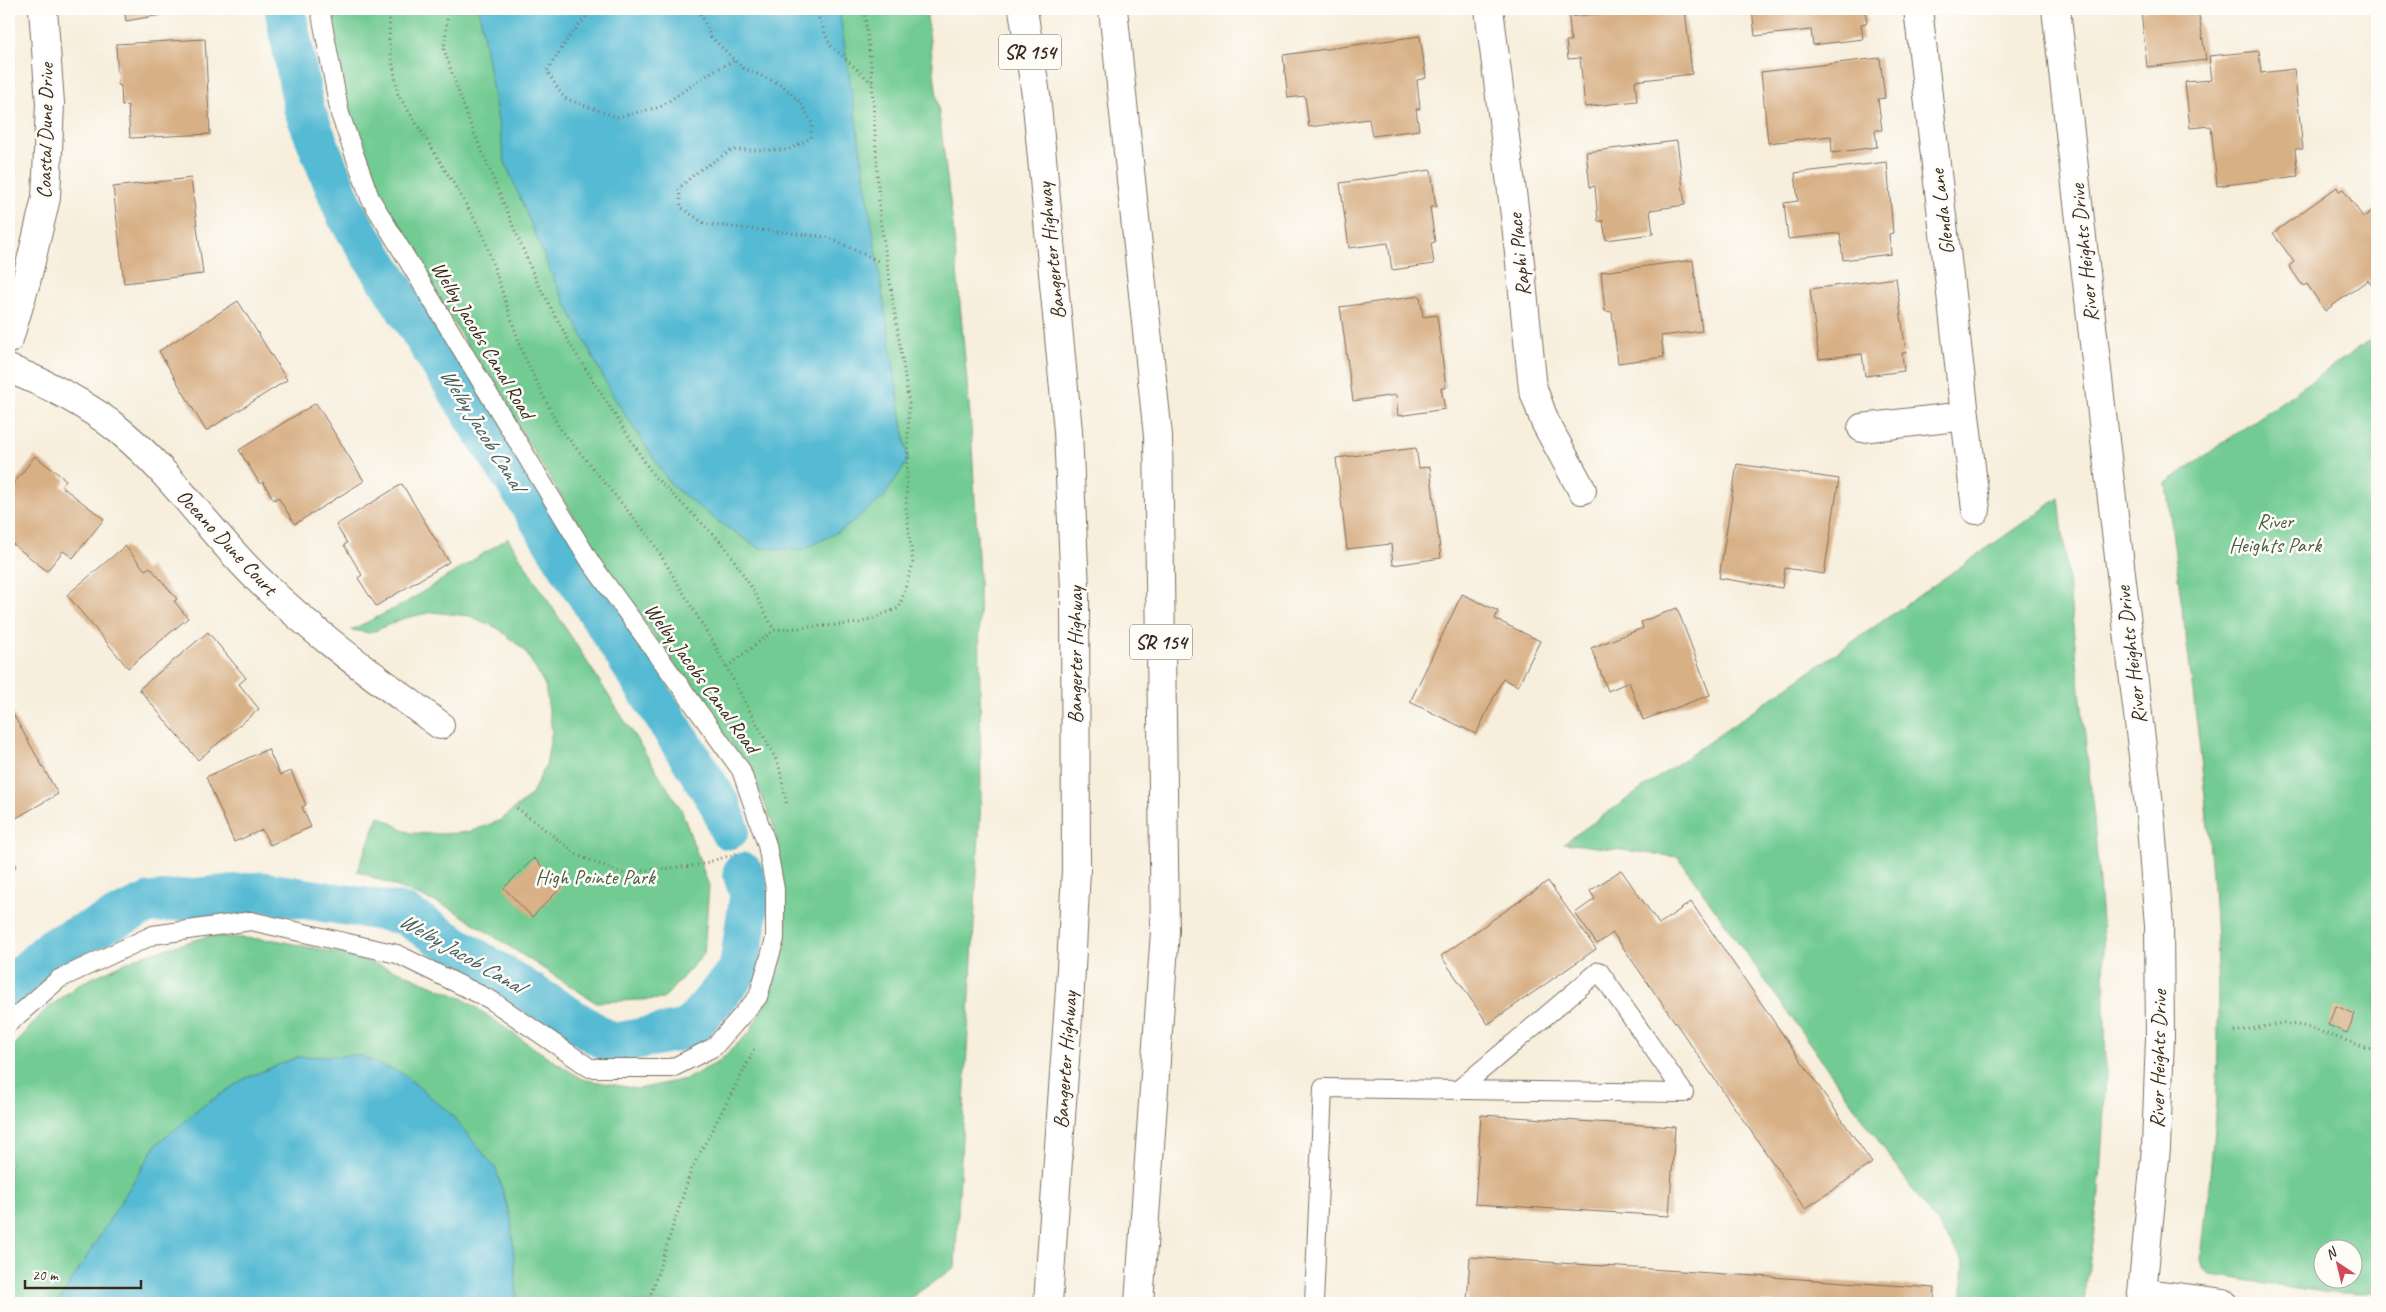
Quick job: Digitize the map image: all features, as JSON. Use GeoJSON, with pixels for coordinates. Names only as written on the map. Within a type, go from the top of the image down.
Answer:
{"type":"FeatureCollection","features":[{"type":"Feature","properties":{"kind":"main road","name":"Coastal Dune Drive"},"geometry":{"type":"LineString","coordinates":[[9,339],[26,282],[46,198],[50,103],[44,9]]}},
{"type":"Feature","properties":{"kind":"main road","name":"Bangerter Highway"},"geometry":{"type":"LineString","coordinates":[[1024,9],[1036,95],[1068,431],[1075,590],[1076,870],[1070,988],[1048,1303]]}},
{"type":"Feature","properties":{"kind":"main road","name":"SR 154"},"geometry":{"type":"LineString","coordinates":[[1113,9],[1158,436],[1165,931],[1139,1303]]}},
{"type":"Feature","properties":{"kind":"main road","name":"Raphi Place"},"geometry":{"type":"LineString","coordinates":[[1489,9],[1513,196],[1533,389],[1545,422],[1582,490]]}},
{"type":"Feature","properties":{"kind":"main road","name":"Glenda Lane"},"geometry":{"type":"LineString","coordinates":[[1918,9],[1976,510]]}},
{"type":"Feature","properties":{"kind":"main road","name":"River Heights Drive"},"geometry":{"type":"LineString","coordinates":[[2056,9],[2107,459],[2150,814],[2158,916],[2160,1037],[2156,1148],[2142,1298]]}},
{"type":"Feature","properties":{"kind":"main road","name":"Oceano Dune Court"},"geometry":{"type":"LineString","coordinates":[[9,369],[31,377],[65,395],[120,431],[164,474],[263,584],[336,648],[440,725]]}},
{"type":"Feature","properties":{"kind":"main road"},"geometry":{"type":"LineString","coordinates":[[1862,428],[1965,416]]}},
{"type":"Feature","properties":{"kind":"main road"},"geometry":{"type":"LineString","coordinates":[[2142,1298],[2223,1303]]}},
{"type":"Feature","properties":{"kind":"lane","name":"Welby Jacobs Canal Road"},"geometry":{"type":"LineString","coordinates":[[9,1024],[59,979],[153,935],[251,921],[397,954],[490,1000],[590,1068],[672,1068],[714,1047],[758,997],[775,939],[775,889],[767,845],[741,770],[591,563],[370,198],[340,114],[320,9]]}},
{"type":"Feature","properties":{"kind":"lane"},"geometry":{"type":"LineString","coordinates":[[1314,1303],[1323,1088],[1458,1090],[1664,1093],[1684,1093],[1598,971],[1458,1090]]}},
{"type":"Feature","properties":{"kind":"path"},"geometry":{"type":"LineString","coordinates":[[448,9],[444,50],[467,116],[535,278],[573,349],[653,475],[725,546],[753,590],[774,630]]}},
{"type":"Feature","properties":{"kind":"path"},"geometry":{"type":"LineString","coordinates":[[592,9],[567,40],[547,70],[564,98],[617,117],[660,107],[713,71],[736,60]]}},
{"type":"Feature","properties":{"kind":"path"},"geometry":{"type":"LineString","coordinates":[[699,9],[711,36],[743,68],[782,85],[801,103],[812,123],[811,138],[788,150],[732,150],[698,171],[679,188],[681,207],[704,224],[827,237],[878,262]]}},
{"type":"Feature","properties":{"kind":"path"},"geometry":{"type":"LineString","coordinates":[[815,9],[830,45],[872,83]]}},
{"type":"Feature","properties":{"kind":"path"},"geometry":{"type":"LineString","coordinates":[[726,667],[774,630],[860,623],[899,608],[913,564],[906,507],[910,403],[880,218],[872,83],[864,9]]}},
{"type":"Feature","properties":{"kind":"path"},"geometry":{"type":"LineString","coordinates":[[517,808],[579,856],[622,873],[698,865],[767,845]]}},
{"type":"Feature","properties":{"kind":"path"},"geometry":{"type":"LineString","coordinates":[[2234,1032],[2284,1023],[2303,1026],[2377,1051]]}},
{"type":"Feature","properties":{"kind":"green space"},"geometry":{"type":"Polygon","coordinates":[[[331,9],[926,9],[953,225],[971,427],[979,575],[981,798],[955,1267],[903,1303],[9,1303],[9,1052],[42,1013],[79,984],[138,957],[209,936],[275,940],[342,954],[401,972],[464,999],[582,1079],[638,1089],[686,1079],[718,1062],[750,1032],[769,995],[781,961],[785,914],[775,829],[753,775],[602,562],[407,248],[388,211],[357,136],[342,85],[331,9]]]}},
{"type":"Feature","properties":{"kind":"green space","name":"River Heights Park"},"geometry":{"type":"Polygon","coordinates":[[[2377,335],[2377,1293],[2331,1293],[2211,1275],[2203,1268],[2201,1259],[2210,1179],[2216,1098],[2218,1044],[2217,974],[2214,903],[2193,693],[2166,483],[2377,335]]]}},
{"type":"Feature","properties":{"kind":"green space"},"geometry":{"type":"Polygon","coordinates":[[[2059,498],[2094,818],[2104,949],[2106,1077],[2099,1193],[2084,1303],[1961,1303],[1964,1262],[1678,857],[1564,843],[2059,498]]]}},
{"type":"Feature","properties":{"kind":"green space","name":"High Pointe Park"},"geometry":{"type":"Polygon","coordinates":[[[508,538],[681,809],[709,886],[704,954],[663,999],[595,1002],[450,908],[357,871],[379,816],[410,833],[442,834],[469,832],[501,820],[531,795],[546,765],[552,731],[545,685],[525,651],[499,629],[470,616],[432,612],[402,619],[370,633],[351,630],[402,605],[508,538]]]}},
{"type":"Feature","properties":{"kind":"water"},"geometry":{"type":"Polygon","coordinates":[[[479,9],[839,9],[908,460],[884,497],[842,530],[802,550],[759,548],[716,520],[671,485],[610,391],[555,282],[505,162],[479,9]]]}},
{"type":"Feature","properties":{"kind":"water"},"geometry":{"type":"Polygon","coordinates":[[[357,1055],[403,1074],[451,1114],[496,1169],[511,1218],[517,1297],[515,1303],[58,1303],[156,1145],[203,1106],[244,1079],[297,1057],[357,1055]]]}},
{"type":"Feature","properties":{"kind":"building"},"geometry":{"type":"Polygon","coordinates":[[[124,9],[188,9],[188,10],[126,21],[124,9]]]}},
{"type":"Feature","properties":{"kind":"building"},"geometry":{"type":"Polygon","coordinates":[[[1642,9],[1685,9],[1692,74],[1635,81],[1637,101],[1585,107],[1580,58],[1568,59],[1566,41],[1571,41],[1569,17],[1642,9]]]}},
{"type":"Feature","properties":{"kind":"building"},"geometry":{"type":"Polygon","coordinates":[[[1752,9],[1865,9],[1867,23],[1861,24],[1863,39],[1813,45],[1811,30],[1755,36],[1752,9]]]}},
{"type":"Feature","properties":{"kind":"building"},"geometry":{"type":"Polygon","coordinates":[[[2198,9],[2206,60],[2147,67],[2141,11],[2198,9]]]}},
{"type":"Feature","properties":{"kind":"building"},"geometry":{"type":"Polygon","coordinates":[[[1420,36],[1426,78],[1417,80],[1420,109],[1416,109],[1419,130],[1372,136],[1369,119],[1309,127],[1305,96],[1288,98],[1283,55],[1420,36]]]}},
{"type":"Feature","properties":{"kind":"building"},"geometry":{"type":"Polygon","coordinates":[[[205,39],[210,134],[130,138],[128,105],[122,106],[121,86],[118,85],[116,44],[205,39]]]}},
{"type":"Feature","properties":{"kind":"building"},"geometry":{"type":"Polygon","coordinates":[[[2259,51],[2261,73],[2294,69],[2303,149],[2295,149],[2298,176],[2217,186],[2211,126],[2190,128],[2185,82],[2212,80],[2209,56],[2259,51]]]}},
{"type":"Feature","properties":{"kind":"building"},"geometry":{"type":"Polygon","coordinates":[[[1880,58],[1885,98],[1878,99],[1882,130],[1875,130],[1877,147],[1832,153],[1831,136],[1768,143],[1761,72],[1880,58]]]}},
{"type":"Feature","properties":{"kind":"building"},"geometry":{"type":"Polygon","coordinates":[[[1677,141],[1685,205],[1650,210],[1653,234],[1606,240],[1603,221],[1598,221],[1595,186],[1590,187],[1586,152],[1677,141]]]}},
{"type":"Feature","properties":{"kind":"building"},"geometry":{"type":"Polygon","coordinates":[[[1887,162],[1893,233],[1889,234],[1891,254],[1843,260],[1840,233],[1788,239],[1784,203],[1798,201],[1795,173],[1887,162]]]}},
{"type":"Feature","properties":{"kind":"building"},"geometry":{"type":"Polygon","coordinates":[[[1431,170],[1436,207],[1430,207],[1435,242],[1431,243],[1434,264],[1392,270],[1388,243],[1349,248],[1340,183],[1431,170]]]}},
{"type":"Feature","properties":{"kind":"building"},"geometry":{"type":"Polygon","coordinates":[[[191,178],[203,274],[124,283],[113,187],[191,178]]]}},
{"type":"Feature","properties":{"kind":"building"},"geometry":{"type":"Polygon","coordinates":[[[2337,187],[2339,191],[2343,189],[2363,217],[2374,210],[2377,215],[2377,282],[2372,286],[2368,280],[2325,311],[2307,284],[2303,286],[2289,266],[2294,262],[2273,233],[2337,187]]]}},
{"type":"Feature","properties":{"kind":"building"},"geometry":{"type":"Polygon","coordinates":[[[1693,260],[1702,331],[1661,336],[1664,357],[1618,363],[1612,312],[1605,311],[1601,272],[1693,260]]]}},
{"type":"Feature","properties":{"kind":"building"},"geometry":{"type":"Polygon","coordinates":[[[1896,278],[1906,353],[1902,353],[1904,371],[1865,376],[1862,354],[1819,359],[1810,289],[1896,278]]]}},
{"type":"Feature","properties":{"kind":"building"},"geometry":{"type":"Polygon","coordinates":[[[1420,296],[1423,317],[1437,315],[1446,388],[1441,388],[1445,409],[1398,416],[1396,395],[1353,401],[1340,307],[1420,296]]]}},
{"type":"Feature","properties":{"kind":"building"},"geometry":{"type":"Polygon","coordinates":[[[238,301],[287,380],[206,431],[159,351],[238,301]]]}},
{"type":"Feature","properties":{"kind":"building"},"geometry":{"type":"Polygon","coordinates":[[[316,403],[364,481],[295,524],[278,497],[274,500],[263,482],[260,484],[239,450],[316,403]]]}},
{"type":"Feature","properties":{"kind":"building"},"geometry":{"type":"Polygon","coordinates":[[[1416,448],[1419,468],[1430,467],[1441,558],[1393,565],[1391,544],[1347,549],[1336,458],[1416,448]]]}},
{"type":"Feature","properties":{"kind":"building"},"geometry":{"type":"Polygon","coordinates":[[[35,456],[66,480],[61,486],[104,519],[73,558],[63,551],[47,571],[9,541],[9,490],[35,456]]]}},
{"type":"Feature","properties":{"kind":"building"},"geometry":{"type":"Polygon","coordinates":[[[1737,464],[1839,479],[1824,574],[1785,568],[1782,588],[1719,578],[1737,464]]]}},
{"type":"Feature","properties":{"kind":"building"},"geometry":{"type":"Polygon","coordinates":[[[402,484],[449,562],[376,606],[358,578],[362,575],[344,545],[347,543],[336,525],[402,484]]]}},
{"type":"Feature","properties":{"kind":"building"},"geometry":{"type":"Polygon","coordinates":[[[125,546],[145,570],[150,567],[177,599],[174,601],[188,618],[128,668],[67,595],[125,546]]]}},
{"type":"Feature","properties":{"kind":"building"},"geometry":{"type":"Polygon","coordinates":[[[1462,594],[1498,611],[1495,619],[1540,641],[1518,686],[1503,679],[1476,734],[1410,702],[1462,594]]]}},
{"type":"Feature","properties":{"kind":"building"},"geometry":{"type":"Polygon","coordinates":[[[1677,608],[1710,695],[1643,720],[1629,682],[1608,691],[1591,648],[1643,628],[1641,622],[1677,608]]]}},
{"type":"Feature","properties":{"kind":"building"},"geometry":{"type":"Polygon","coordinates":[[[208,632],[246,678],[239,684],[259,709],[198,760],[139,689],[208,632]]]}},
{"type":"Feature","properties":{"kind":"building"},"geometry":{"type":"Polygon","coordinates":[[[9,707],[58,794],[9,822],[9,707]]]}},
{"type":"Feature","properties":{"kind":"building"},"geometry":{"type":"Polygon","coordinates":[[[268,749],[280,775],[291,771],[306,805],[302,807],[311,827],[270,845],[262,830],[234,842],[206,777],[268,749]]]}},
{"type":"Feature","properties":{"kind":"building"},"geometry":{"type":"Polygon","coordinates":[[[534,858],[562,887],[532,917],[504,888],[534,858]]]}},
{"type":"Feature","properties":{"kind":"building"},"geometry":{"type":"Polygon","coordinates":[[[9,861],[16,865],[9,881],[9,861]]]}},
{"type":"Feature","properties":{"kind":"building"},"geometry":{"type":"Polygon","coordinates":[[[1621,870],[1659,924],[1691,902],[1872,1163],[1805,1209],[1613,933],[1597,944],[1575,913],[1595,899],[1590,891],[1621,870]]]}},
{"type":"Feature","properties":{"kind":"building"},"geometry":{"type":"Polygon","coordinates":[[[1548,881],[1596,949],[1488,1024],[1441,956],[1548,881]]]}},
{"type":"Feature","properties":{"kind":"building"},"geometry":{"type":"Polygon","coordinates":[[[2336,1006],[2355,1014],[2347,1033],[2328,1025],[2336,1006]]]}},
{"type":"Feature","properties":{"kind":"building"},"geometry":{"type":"Polygon","coordinates":[[[1481,1115],[1675,1127],[1669,1216],[1475,1204],[1481,1115]]]}},
{"type":"Feature","properties":{"kind":"building"},"geometry":{"type":"Polygon","coordinates":[[[1470,1257],[1935,1288],[1934,1303],[1467,1303],[1470,1257]]]}},
{"type":"Feature","properties":{"kind":"waterway","name":"Welby Jacob Canal"},"geometry":{"type":"LineString","coordinates":[[285,9],[304,109],[346,214],[721,806],[729,829]]}},
{"type":"Feature","properties":{"kind":"waterway","name":"Welby Jacob Canal"},"geometry":{"type":"LineString","coordinates":[[9,988],[54,947],[149,903],[262,892],[404,914],[612,1044],[689,1029],[739,970],[750,895],[743,873]]}}]}
